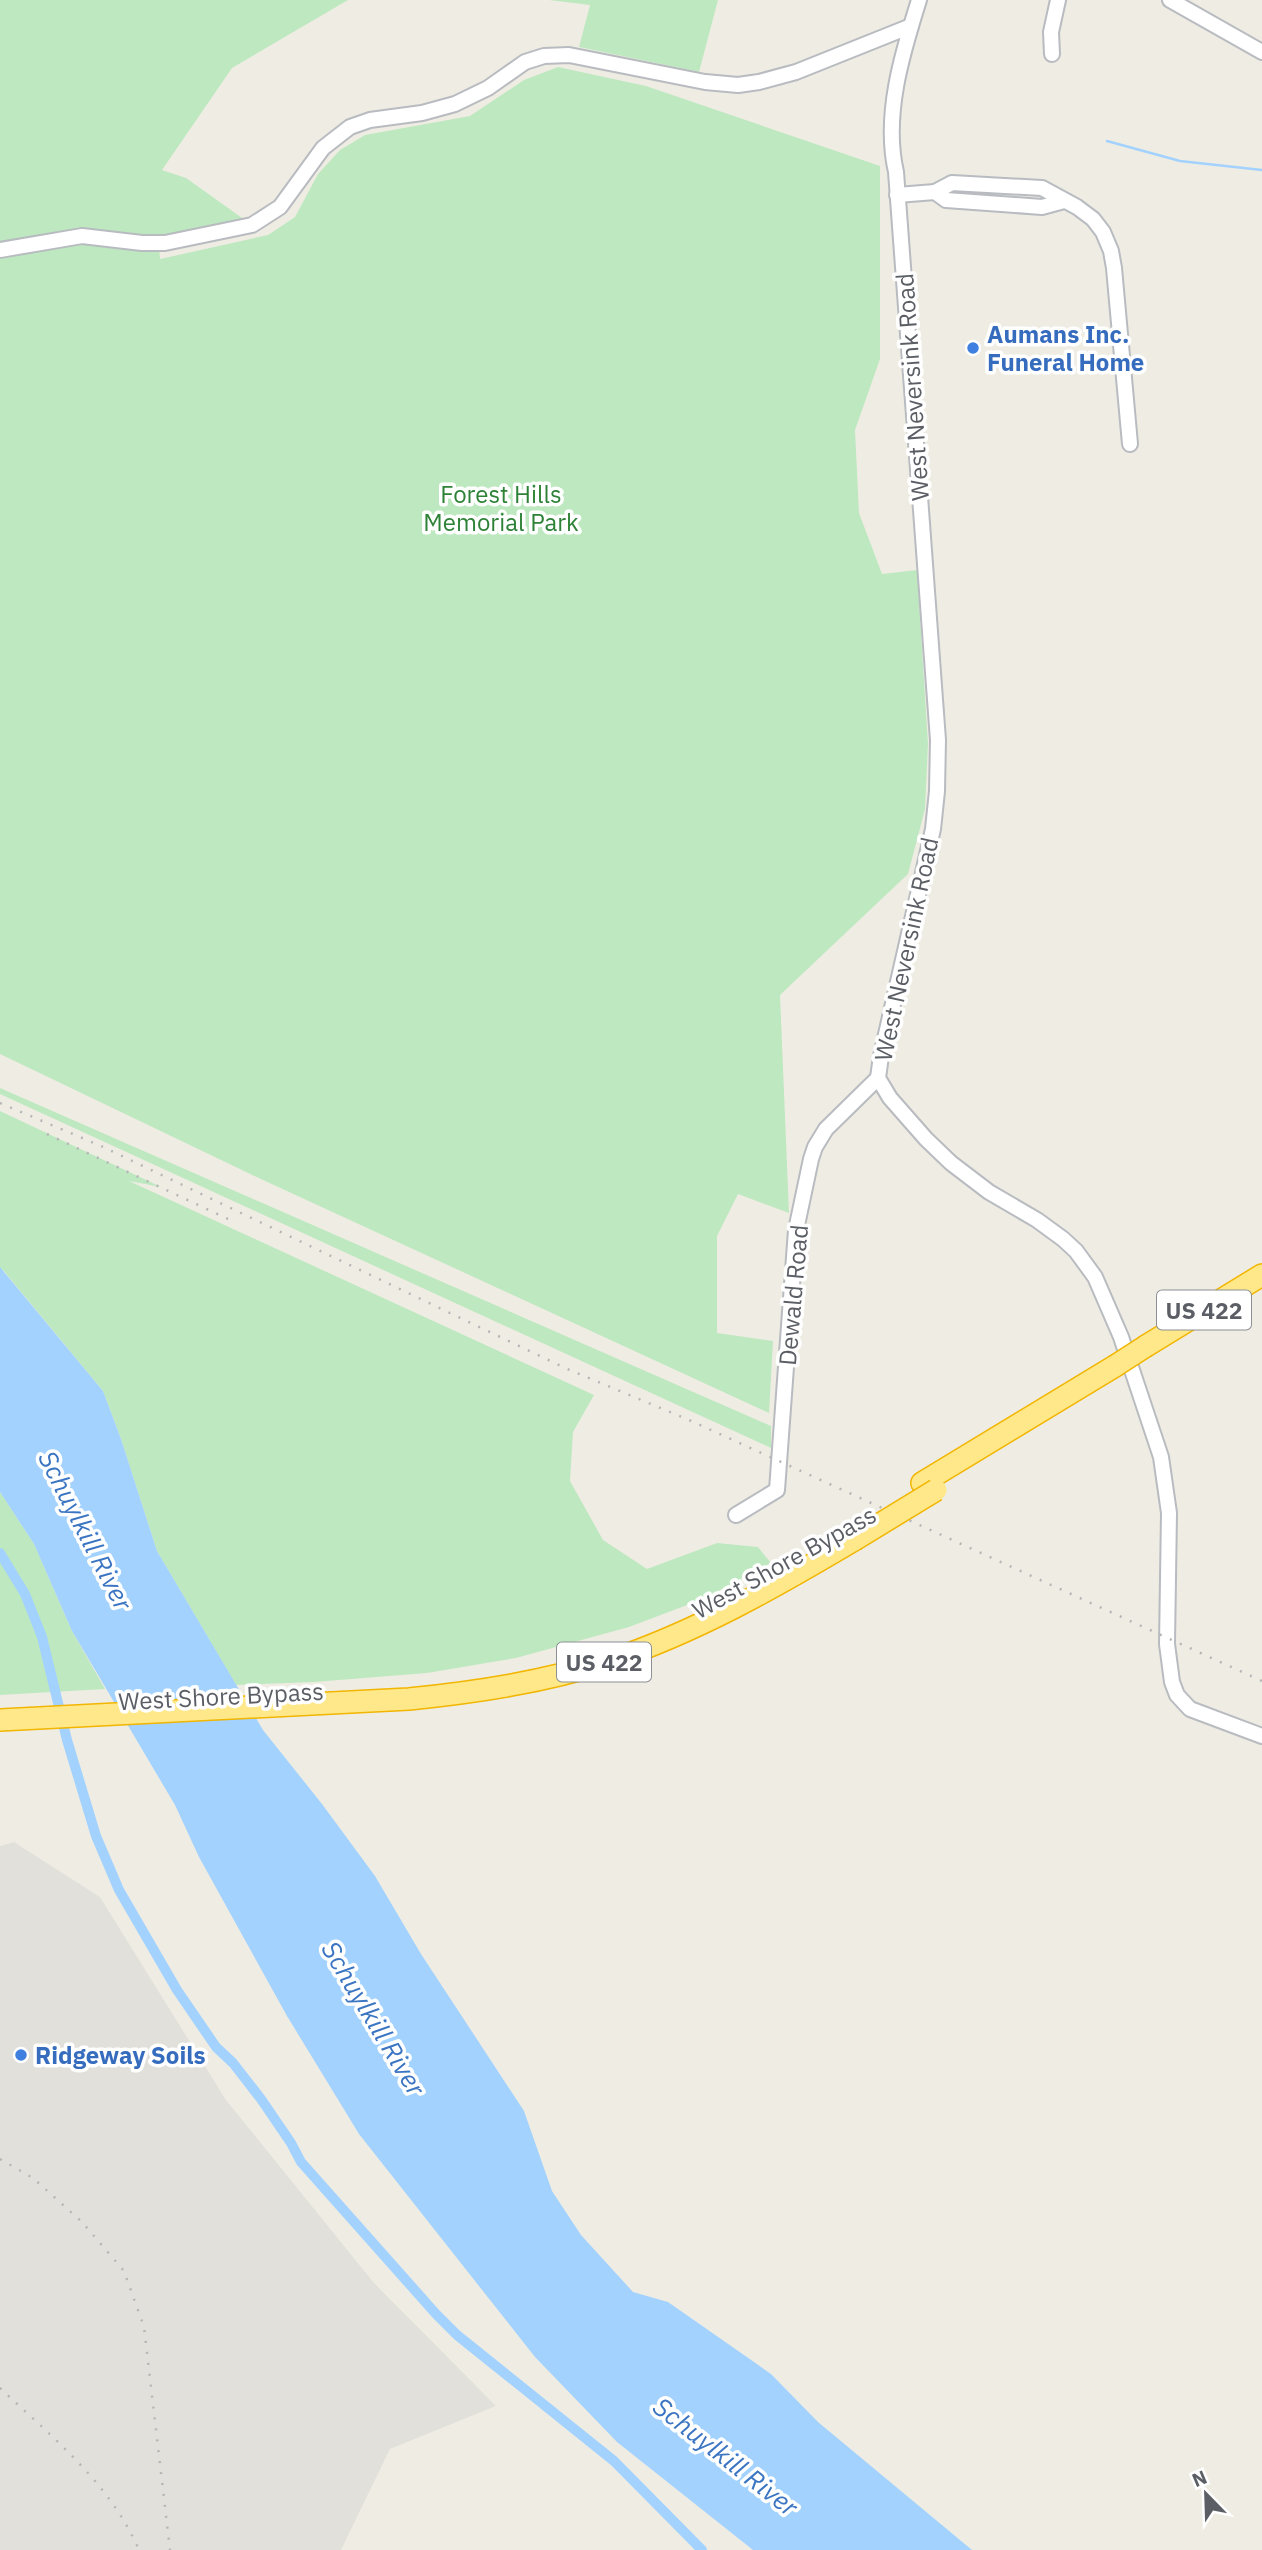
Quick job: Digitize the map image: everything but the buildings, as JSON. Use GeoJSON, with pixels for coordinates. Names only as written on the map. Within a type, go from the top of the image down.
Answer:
{"type":"FeatureCollection","features":[{"type":"Feature","properties":{"kind":"highway","name":"West Shore Bypass"},"geometry":{"type":"LineString","coordinates":[[0,1706],[48,1715],[150,1713],[326,1698],[457,1682],[535,1669],[626,1641],[708,1608],[847,1537],[1148,1352],[1262,1275]]}},
{"type":"Feature","properties":{"kind":"highway","name":"West Shore Bypass"},"geometry":{"type":"LineString","coordinates":[[1148,1352],[1262,1289]]}},
{"type":"Feature","properties":{"kind":"highway","name":"West Shore Bypass"},"geometry":{"type":"LineString","coordinates":[[0,1720],[326,1698]]}},
{"type":"Feature","properties":{"kind":"highway"},"geometry":{"type":"LineString","coordinates":[[0,1732],[48,1715]]}},
{"type":"Feature","properties":{"kind":"street","name":"West Neversink Road"},"geometry":{"type":"LineString","coordinates":[[919,0],[893,110],[892,152],[896,172],[938,767],[933,829],[878,1078],[890,1098],[951,1163],[989,1192],[1063,1239],[1076,1251],[1095,1277],[1121,1337],[1161,1457],[1169,1513],[1167,1644],[1172,1682],[1177,1695],[1190,1709],[1262,1736]]}},
{"type":"Feature","properties":{"kind":"street"},"geometry":{"type":"LineString","coordinates":[[1052,54],[1051,32],[1058,0]]}},
{"type":"Feature","properties":{"kind":"street"},"geometry":{"type":"LineString","coordinates":[[1170,0],[1262,52]]}},
{"type":"Feature","properties":{"kind":"street"},"geometry":{"type":"LineString","coordinates":[[0,250],[82,236],[165,243],[252,225],[280,207],[323,149],[350,127],[370,120],[422,113],[455,104],[488,88],[525,62],[544,55],[569,55],[705,82],[738,85],[796,72],[911,26]]}},
{"type":"Feature","properties":{"kind":"street"},"geometry":{"type":"LineString","coordinates":[[897,195],[935,192],[952,183],[1042,188],[1093,219],[1103,232],[1111,251],[1130,444]]}},
{"type":"Feature","properties":{"kind":"street","name":"Dewald Road"},"geometry":{"type":"LineString","coordinates":[[736,1514],[777,1490],[796,1230],[815,1147],[832,1122],[878,1078]]}},
{"type":"Feature","properties":{"kind":"shaded area"},"geometry":{"type":"Polygon","coordinates":[[[14,1842],[100,1897],[226,2100],[374,2283],[496,2406],[390,2449],[341,2550],[0,2550],[0,1846],[14,1842]]]}},
{"type":"Feature","properties":{"kind":"green space","name":"Forest Hills Memorial Park"},"geometry":{"type":"Polygon","coordinates":[[[0,0],[348,0],[232,68],[162,170],[186,178],[252,225],[159,243],[160,259],[268,235],[295,217],[318,174],[340,150],[365,135],[470,116],[524,80],[558,67],[646,86],[880,166],[880,359],[855,430],[859,513],[882,574],[917,570],[928,744],[925,809],[908,874],[780,995],[789,1213],[738,1194],[717,1236],[717,1333],[773,1341],[769,1413],[263,1180],[0,1054],[0,0]]]}},
{"type":"Feature","properties":{"kind":"green space"},"geometry":{"type":"Polygon","coordinates":[[[549,0],[718,0],[699,72],[579,47],[590,5],[549,0]]]}},
{"type":"Feature","properties":{"kind":"green space"},"geometry":{"type":"Polygon","coordinates":[[[0,1088],[771,1426],[771,1448],[0,1094],[0,1088]]]}},
{"type":"Feature","properties":{"kind":"green space"},"geometry":{"type":"Polygon","coordinates":[[[0,1111],[161,1187],[129,1181],[594,1395],[573,1432],[570,1481],[603,1540],[647,1569],[717,1543],[758,1547],[771,1563],[703,1599],[629,1627],[516,1658],[427,1673],[236,1685],[157,1551],[103,1391],[3,1270],[0,1273],[0,1111]]]}},
{"type":"Feature","properties":{"kind":"green space"},"geometry":{"type":"Polygon","coordinates":[[[0,1492],[34,1544],[72,1631],[105,1689],[0,1695],[0,1492]]]}},
{"type":"Feature","properties":{"kind":"water","name":"Schuylkill River"},"geometry":{"type":"Polygon","coordinates":[[[0,1267],[103,1391],[157,1551],[263,1730],[375,1876],[421,1954],[524,2111],[552,2191],[581,2235],[633,2292],[668,2302],[771,2374],[818,2422],[972,2550],[753,2550],[617,2442],[535,2357],[359,2134],[287,2016],[199,1857],[175,1805],[72,1631],[34,1544],[0,1492],[0,1267]]]}},
{"type":"Feature","properties":{"kind":"waterway"},"geometry":{"type":"LineString","coordinates":[[1107,141],[1180,161],[1262,170]]}},
{"type":"Feature","properties":{"kind":"waterway"},"geometry":{"type":"LineString","coordinates":[[0,1553],[25,1594],[42,1637],[67,1740],[96,1836],[119,1890],[177,1990],[216,2047],[233,2063],[261,2099],[301,2162],[436,2314],[457,2335],[614,2461],[702,2550]]}},
{"type":"Feature","properties":{"kind":"railway"},"geometry":{"type":"LineString","coordinates":[[0,1103],[101,1146],[565,1368],[689,1420],[1262,1681]]}},
{"type":"Feature","properties":{"kind":"railway"},"geometry":{"type":"LineString","coordinates":[[47,1134],[228,1219]]}},
{"type":"Feature","properties":{"kind":"railway"},"geometry":{"type":"LineString","coordinates":[[0,2159],[33,2178],[82,2222],[124,2271],[144,2327],[170,2550]]}},
{"type":"Feature","properties":{"kind":"railway"},"geometry":{"type":"LineString","coordinates":[[0,2388],[96,2482],[127,2526],[139,2550]]}},
{"type":"Feature","properties":{"kind":"place","name":"Aumans Inc. Funeral Home"},"geometry":{"type":"Point","coordinates":[973,348]}},
{"type":"Feature","properties":{"kind":"place","name":"Ridgeway Soils"},"geometry":{"type":"Point","coordinates":[21,2055]}}]}
